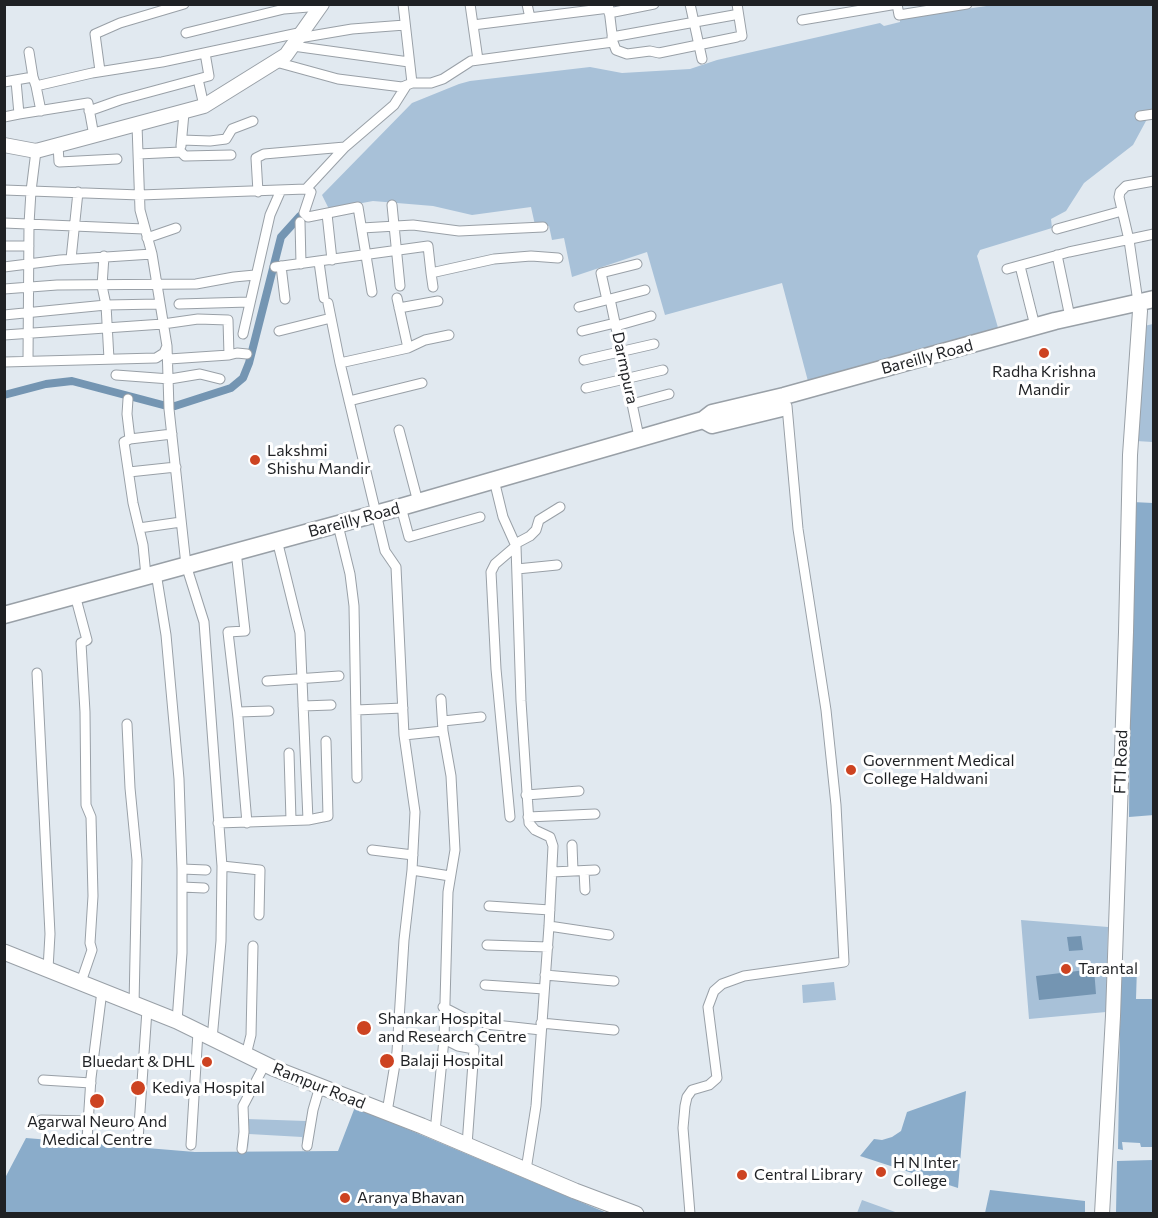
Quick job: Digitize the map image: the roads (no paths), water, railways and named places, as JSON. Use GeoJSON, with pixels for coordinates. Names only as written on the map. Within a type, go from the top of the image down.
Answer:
{"type":"FeatureCollection","features":[{"type":"Feature","properties":{"kind":"highway","name":"Bareilly Road"},"geometry":{"type":"LineString","coordinates":[[4,615],[338,525],[639,437],[703,420],[712,425],[785,401],[1070,317],[1146,305]]}},
{"type":"Feature","properties":{"kind":"highway","name":"Bareilly Road"},"geometry":{"type":"LineString","coordinates":[[785,401],[1034,338],[1146,305]]}},
{"type":"Feature","properties":{"kind":"main road"},"geometry":{"type":"LineString","coordinates":[[4,146],[36,151],[204,106],[286,55],[324,6]]}},
{"type":"Feature","properties":{"kind":"main road","name":"FTI Road"},"geometry":{"type":"LineString","coordinates":[[1102,1214],[1113,1004],[1130,454],[1146,305]]}},
{"type":"Feature","properties":{"kind":"main road","name":"Rampur Road"},"geometry":{"type":"LineString","coordinates":[[4,952],[177,1021],[265,1064],[636,1214]]}},
{"type":"Feature","properties":{"kind":"street"},"geometry":{"type":"LineString","coordinates":[[100,71],[95,34],[120,23],[184,4]]}},
{"type":"Feature","properties":{"kind":"street"},"geometry":{"type":"LineString","coordinates":[[306,189],[345,147],[394,105],[409,84],[403,4]]}},
{"type":"Feature","properties":{"kind":"street"},"geometry":{"type":"LineString","coordinates":[[470,4],[478,60]]}},
{"type":"Feature","properties":{"kind":"street"},"geometry":{"type":"LineString","coordinates":[[527,4],[530,18]]}},
{"type":"Feature","properties":{"kind":"street"},"geometry":{"type":"LineString","coordinates":[[473,25],[530,18],[558,9],[609,9],[654,4]]}},
{"type":"Feature","properties":{"kind":"street"},"geometry":{"type":"LineString","coordinates":[[690,4],[702,59]]}},
{"type":"Feature","properties":{"kind":"street"},"geometry":{"type":"LineString","coordinates":[[609,9],[616,50],[627,54],[650,51],[659,53],[740,37],[737,4]]}},
{"type":"Feature","properties":{"kind":"street"},"geometry":{"type":"LineString","coordinates":[[802,20],[897,4],[899,15],[967,4]]}},
{"type":"Feature","properties":{"kind":"street"},"geometry":{"type":"LineString","coordinates":[[186,33],[286,7],[324,6]]}},
{"type":"Feature","properties":{"kind":"street"},"geometry":{"type":"LineString","coordinates":[[276,62],[338,79],[402,87],[443,79],[471,61],[613,40],[734,15]]}},
{"type":"Feature","properties":{"kind":"street"},"geometry":{"type":"LineString","coordinates":[[4,82],[34,82],[352,29],[405,26]]}},
{"type":"Feature","properties":{"kind":"street"},"geometry":{"type":"LineString","coordinates":[[298,39],[409,62]]}},
{"type":"Feature","properties":{"kind":"street"},"geometry":{"type":"LineString","coordinates":[[29,52],[41,111]]}},
{"type":"Feature","properties":{"kind":"street"},"geometry":{"type":"LineString","coordinates":[[89,111],[120,100],[209,76],[205,53]]}},
{"type":"Feature","properties":{"kind":"street"},"geometry":{"type":"LineString","coordinates":[[198,79],[204,106]]}},
{"type":"Feature","properties":{"kind":"street"},"geometry":{"type":"LineString","coordinates":[[16,81],[19,114]]}},
{"type":"Feature","properties":{"kind":"street"},"geometry":{"type":"LineString","coordinates":[[4,117],[88,104],[94,136]]}},
{"type":"Feature","properties":{"kind":"street"},"geometry":{"type":"LineString","coordinates":[[181,152],[184,113]]}},
{"type":"Feature","properties":{"kind":"street"},"geometry":{"type":"LineString","coordinates":[[1140,116],[1154,114]]}},
{"type":"Feature","properties":{"kind":"street"},"geometry":{"type":"LineString","coordinates":[[182,141],[226,139],[232,129],[253,121]]}},
{"type":"Feature","properties":{"kind":"street"},"geometry":{"type":"LineString","coordinates":[[137,125],[140,210],[152,254],[169,359],[169,406],[186,565],[204,622],[222,866],[221,941],[212,1039]]}},
{"type":"Feature","properties":{"kind":"street"},"geometry":{"type":"LineString","coordinates":[[58,145],[59,162],[117,159]]}},
{"type":"Feature","properties":{"kind":"street"},"geometry":{"type":"LineString","coordinates":[[258,192],[256,158],[264,154],[345,147]]}},
{"type":"Feature","properties":{"kind":"street"},"geometry":{"type":"LineString","coordinates":[[28,361],[30,190],[36,151]]}},
{"type":"Feature","properties":{"kind":"street"},"geometry":{"type":"LineString","coordinates":[[138,154],[181,152],[185,156],[231,155]]}},
{"type":"Feature","properties":{"kind":"street"},"geometry":{"type":"LineString","coordinates":[[1146,305],[1119,197],[1120,192],[1126,186],[1154,181]]}},
{"type":"Feature","properties":{"kind":"street"},"geometry":{"type":"LineString","coordinates":[[4,190],[140,195],[306,189],[311,192],[304,213],[309,217],[358,207],[372,292]]}},
{"type":"Feature","properties":{"kind":"street"},"geometry":{"type":"LineString","coordinates":[[243,334],[270,215],[281,190]]}},
{"type":"Feature","properties":{"kind":"street"},"geometry":{"type":"LineString","coordinates":[[71,259],[78,192]]}},
{"type":"Feature","properties":{"kind":"street"},"geometry":{"type":"LineString","coordinates":[[392,205],[400,286]]}},
{"type":"Feature","properties":{"kind":"street"},"geometry":{"type":"LineString","coordinates":[[1058,229],[1122,211]]}},
{"type":"Feature","properties":{"kind":"street"},"geometry":{"type":"LineString","coordinates":[[327,214],[332,260]]}},
{"type":"Feature","properties":{"kind":"street"},"geometry":{"type":"LineString","coordinates":[[300,222],[302,264]]}},
{"type":"Feature","properties":{"kind":"street"},"geometry":{"type":"LineString","coordinates":[[4,223],[75,226],[145,234],[176,228]]}},
{"type":"Feature","properties":{"kind":"street"},"geometry":{"type":"LineString","coordinates":[[362,228],[413,225],[459,231],[543,227]]}},
{"type":"Feature","properties":{"kind":"street"},"geometry":{"type":"LineString","coordinates":[[1007,269],[1057,255],[1154,234]]}},
{"type":"Feature","properties":{"kind":"street"},"geometry":{"type":"LineString","coordinates":[[4,246],[29,246]]}},
{"type":"Feature","properties":{"kind":"street"},"geometry":{"type":"LineString","coordinates":[[428,246],[433,287]]}},
{"type":"Feature","properties":{"kind":"street"},"geometry":{"type":"LineString","coordinates":[[285,299],[278,267],[440,246]]}},
{"type":"Feature","properties":{"kind":"street"},"geometry":{"type":"LineString","coordinates":[[4,267],[104,256],[152,254]]}},
{"type":"Feature","properties":{"kind":"street"},"geometry":{"type":"LineString","coordinates":[[1057,255],[1070,317]]}},
{"type":"Feature","properties":{"kind":"street"},"geometry":{"type":"LineString","coordinates":[[104,256],[102,286],[106,305],[109,359]]}},
{"type":"Feature","properties":{"kind":"street"},"geometry":{"type":"LineString","coordinates":[[431,273],[494,259],[531,256],[558,258]]}},
{"type":"Feature","properties":{"kind":"street"},"geometry":{"type":"LineString","coordinates":[[319,262],[340,363],[386,554],[396,567],[404,735],[415,812],[397,1052],[387,1112]]}},
{"type":"Feature","properties":{"kind":"street","name":"Darmpura"},"geometry":{"type":"LineString","coordinates":[[637,264],[601,273],[616,325],[639,437]]}},
{"type":"Feature","properties":{"kind":"street"},"geometry":{"type":"LineString","coordinates":[[1020,266],[1035,327]]}},
{"type":"Feature","properties":{"kind":"street"},"geometry":{"type":"LineString","coordinates":[[4,289],[28,286],[208,283],[255,275]]}},
{"type":"Feature","properties":{"kind":"street"},"geometry":{"type":"LineString","coordinates":[[579,307],[645,290]]}},
{"type":"Feature","properties":{"kind":"street"},"geometry":{"type":"LineString","coordinates":[[408,348],[398,303],[438,301]]}},
{"type":"Feature","properties":{"kind":"street"},"geometry":{"type":"LineString","coordinates":[[179,304],[249,302]]}},
{"type":"Feature","properties":{"kind":"street"},"geometry":{"type":"LineString","coordinates":[[209,303],[209,320]]}},
{"type":"Feature","properties":{"kind":"street"},"geometry":{"type":"LineString","coordinates":[[4,315],[106,305],[159,304]]}},
{"type":"Feature","properties":{"kind":"street"},"geometry":{"type":"LineString","coordinates":[[582,331],[651,316]]}},
{"type":"Feature","properties":{"kind":"street"},"geometry":{"type":"LineString","coordinates":[[279,331],[331,318]]}},
{"type":"Feature","properties":{"kind":"street"},"geometry":{"type":"LineString","coordinates":[[4,335],[163,324],[198,319],[228,320],[229,355]]}},
{"type":"Feature","properties":{"kind":"street"},"geometry":{"type":"LineString","coordinates":[[340,363],[408,348],[425,340],[449,335]]}},
{"type":"Feature","properties":{"kind":"street"},"geometry":{"type":"LineString","coordinates":[[584,360],[654,344]]}},
{"type":"Feature","properties":{"kind":"street"},"geometry":{"type":"LineString","coordinates":[[4,362],[156,358],[164,353],[167,346]]}},
{"type":"Feature","properties":{"kind":"street"},"geometry":{"type":"LineString","coordinates":[[169,359],[247,354]]}},
{"type":"Feature","properties":{"kind":"street"},"geometry":{"type":"LineString","coordinates":[[586,388],[663,370]]}},
{"type":"Feature","properties":{"kind":"street"},"geometry":{"type":"LineString","coordinates":[[116,375],[170,379],[200,374],[220,379]]}},
{"type":"Feature","properties":{"kind":"street"},"geometry":{"type":"LineString","coordinates":[[349,401],[422,383]]}},
{"type":"Feature","properties":{"kind":"street"},"geometry":{"type":"LineString","coordinates":[[632,404],[669,394]]}},
{"type":"Feature","properties":{"kind":"street"},"geometry":{"type":"LineString","coordinates":[[128,399],[130,439]]}},
{"type":"Feature","properties":{"kind":"street"},"geometry":{"type":"LineString","coordinates":[[690,1214],[683,1128],[685,1106],[692,1090],[709,1085],[717,1078],[708,1007],[714,991],[722,984],[744,976],[844,962],[836,805],[826,710],[798,529],[785,401]]}},
{"type":"Feature","properties":{"kind":"street"},"geometry":{"type":"LineString","coordinates":[[399,430],[418,502]]}},
{"type":"Feature","properties":{"kind":"street"},"geometry":{"type":"LineString","coordinates":[[172,434],[130,439],[124,442],[139,528],[151,574],[172,700],[183,887],[182,952],[177,1021]]}},
{"type":"Feature","properties":{"kind":"street"},"geometry":{"type":"LineString","coordinates":[[129,472],[176,467]]}},
{"type":"Feature","properties":{"kind":"street"},"geometry":{"type":"LineString","coordinates":[[494,480],[503,517],[516,545],[528,817],[529,823],[536,830],[550,837],[553,846],[536,1106],[526,1170]]}},
{"type":"Feature","properties":{"kind":"street"},"geometry":{"type":"LineString","coordinates":[[401,507],[409,537],[480,517]]}},
{"type":"Feature","properties":{"kind":"street"},"geometry":{"type":"LineString","coordinates":[[510,818],[496,669],[491,572],[495,564],[536,530],[539,520],[560,507]]}},
{"type":"Feature","properties":{"kind":"street"},"geometry":{"type":"LineString","coordinates":[[139,528],[181,522]]}},
{"type":"Feature","properties":{"kind":"street"},"geometry":{"type":"LineString","coordinates":[[338,525],[350,574],[354,606],[357,778]]}},
{"type":"Feature","properties":{"kind":"street"},"geometry":{"type":"LineString","coordinates":[[278,540],[300,633],[308,820]]}},
{"type":"Feature","properties":{"kind":"street"},"geometry":{"type":"LineString","coordinates":[[236,551],[245,631],[228,632],[238,712],[247,823]]}},
{"type":"Feature","properties":{"kind":"street"},"geometry":{"type":"LineString","coordinates":[[517,569],[557,565]]}},
{"type":"Feature","properties":{"kind":"street"},"geometry":{"type":"LineString","coordinates":[[75,595],[87,640],[81,643],[85,712],[86,805],[91,817],[93,896],[90,943],[92,950],[81,982]]}},
{"type":"Feature","properties":{"kind":"street"},"geometry":{"type":"LineString","coordinates":[[38,673],[51,934],[48,969]]}},
{"type":"Feature","properties":{"kind":"street"},"geometry":{"type":"LineString","coordinates":[[267,681],[339,676]]}},
{"type":"Feature","properties":{"kind":"street"},"geometry":{"type":"LineString","coordinates":[[435,1132],[444,1039],[443,1007],[448,892],[455,850],[451,776],[441,699]]}},
{"type":"Feature","properties":{"kind":"street"},"geometry":{"type":"LineString","coordinates":[[303,706],[331,705]]}},
{"type":"Feature","properties":{"kind":"street"},"geometry":{"type":"LineString","coordinates":[[356,710],[403,708]]}},
{"type":"Feature","properties":{"kind":"street"},"geometry":{"type":"LineString","coordinates":[[238,712],[269,711]]}},
{"type":"Feature","properties":{"kind":"street"},"geometry":{"type":"LineString","coordinates":[[404,735],[481,717]]}},
{"type":"Feature","properties":{"kind":"street"},"geometry":{"type":"LineString","coordinates":[[127,724],[136,860],[141,1007],[138,1140]]}},
{"type":"Feature","properties":{"kind":"street"},"geometry":{"type":"LineString","coordinates":[[218,824],[308,820],[328,816],[326,741]]}},
{"type":"Feature","properties":{"kind":"street"},"geometry":{"type":"LineString","coordinates":[[289,753],[291,820]]}},
{"type":"Feature","properties":{"kind":"street"},"geometry":{"type":"LineString","coordinates":[[526,795],[579,791]]}},
{"type":"Feature","properties":{"kind":"street"},"geometry":{"type":"LineString","coordinates":[[528,817],[595,814]]}},
{"type":"Feature","properties":{"kind":"street"},"geometry":{"type":"LineString","coordinates":[[572,845],[573,871]]}},
{"type":"Feature","properties":{"kind":"street"},"geometry":{"type":"LineString","coordinates":[[372,850],[413,855]]}},
{"type":"Feature","properties":{"kind":"street"},"geometry":{"type":"LineString","coordinates":[[222,866],[260,870],[259,915]]}},
{"type":"Feature","properties":{"kind":"street"},"geometry":{"type":"LineString","coordinates":[[182,869],[206,870]]}},
{"type":"Feature","properties":{"kind":"street"},"geometry":{"type":"LineString","coordinates":[[412,870],[450,876]]}},
{"type":"Feature","properties":{"kind":"street"},"geometry":{"type":"LineString","coordinates":[[552,872],[595,870]]}},
{"type":"Feature","properties":{"kind":"street"},"geometry":{"type":"LineString","coordinates":[[584,871],[585,890]]}},
{"type":"Feature","properties":{"kind":"street"},"geometry":{"type":"LineString","coordinates":[[183,887],[204,888]]}},
{"type":"Feature","properties":{"kind":"street"},"geometry":{"type":"LineString","coordinates":[[489,906],[550,910]]}},
{"type":"Feature","properties":{"kind":"street"},"geometry":{"type":"LineString","coordinates":[[549,926],[609,934]]}},
{"type":"Feature","properties":{"kind":"street"},"geometry":{"type":"LineString","coordinates":[[487,945],[548,947]]}},
{"type":"Feature","properties":{"kind":"street"},"geometry":{"type":"LineString","coordinates":[[246,1055],[251,1035],[253,946]]}},
{"type":"Feature","properties":{"kind":"street"},"geometry":{"type":"LineString","coordinates":[[545,975],[614,981]]}},
{"type":"Feature","properties":{"kind":"street"},"geometry":{"type":"LineString","coordinates":[[485,985],[544,989]]}},
{"type":"Feature","properties":{"kind":"street"},"geometry":{"type":"LineString","coordinates":[[87,1140],[102,991]]}},
{"type":"Feature","properties":{"kind":"street"},"geometry":{"type":"LineString","coordinates":[[443,1007],[470,1021]]}},
{"type":"Feature","properties":{"kind":"street"},"geometry":{"type":"LineString","coordinates":[[486,1024],[614,1030]]}},
{"type":"Feature","properties":{"kind":"street"},"geometry":{"type":"LineString","coordinates":[[191,1145],[198,1032]]}},
{"type":"Feature","properties":{"kind":"street"},"geometry":{"type":"LineString","coordinates":[[444,1039],[458,1047],[474,1049],[467,1145]]}},
{"type":"Feature","properties":{"kind":"street"},"geometry":{"type":"LineString","coordinates":[[242,1149],[243,1106],[265,1064]]}},
{"type":"Feature","properties":{"kind":"street"},"geometry":{"type":"LineString","coordinates":[[43,1080],[91,1083]]}},
{"type":"Feature","properties":{"kind":"street"},"geometry":{"type":"LineString","coordinates":[[307,1146],[320,1086]]}},
{"type":"Feature","properties":{"kind":"street"},"geometry":{"type":"LineString","coordinates":[[41,1120],[88,1121]]}},
{"type":"Feature","properties":{"kind":"waterway"},"geometry":{"type":"LineString","coordinates":[[4,395],[46,384],[72,381],[163,405],[175,406],[231,388],[243,378],[249,363],[281,237],[300,216]]}},
{"type":"Feature","properties":{"kind":"place","name":"Radha Krishna Mandir"},"geometry":{"type":"Point","coordinates":[1044,353]}},
{"type":"Feature","properties":{"kind":"place","name":"Lakshmi Shishu Mandir"},"geometry":{"type":"Point","coordinates":[255,460]}},
{"type":"Feature","properties":{"kind":"place","name":"Government Medical College Haldwani"},"geometry":{"type":"Point","coordinates":[851,770]}},
{"type":"Feature","properties":{"kind":"place","name":"Tarantal"},"geometry":{"type":"Point","coordinates":[1066,969]}},
{"type":"Feature","properties":{"kind":"place","name":"Shankar Hospital and Research Centre"},"geometry":{"type":"Point","coordinates":[364,1028]}},
{"type":"Feature","properties":{"kind":"place","name":"Balaji Hospital"},"geometry":{"type":"Point","coordinates":[387,1061]}},
{"type":"Feature","properties":{"kind":"place","name":"Bluedart & DHL"},"geometry":{"type":"Point","coordinates":[207,1062]}},
{"type":"Feature","properties":{"kind":"place","name":"Kediya Hospital"},"geometry":{"type":"Point","coordinates":[138,1088]}},
{"type":"Feature","properties":{"kind":"place","name":"Agarwal Neuro And Medical Centre"},"geometry":{"type":"Point","coordinates":[97,1101]}},
{"type":"Feature","properties":{"kind":"place","name":"H N Inter College"},"geometry":{"type":"Point","coordinates":[881,1172]}},
{"type":"Feature","properties":{"kind":"place","name":"Central Library"},"geometry":{"type":"Point","coordinates":[742,1175]}},
{"type":"Feature","properties":{"kind":"place","name":"Aranya Bhavan"},"geometry":{"type":"Point","coordinates":[345,1198]}}]}
